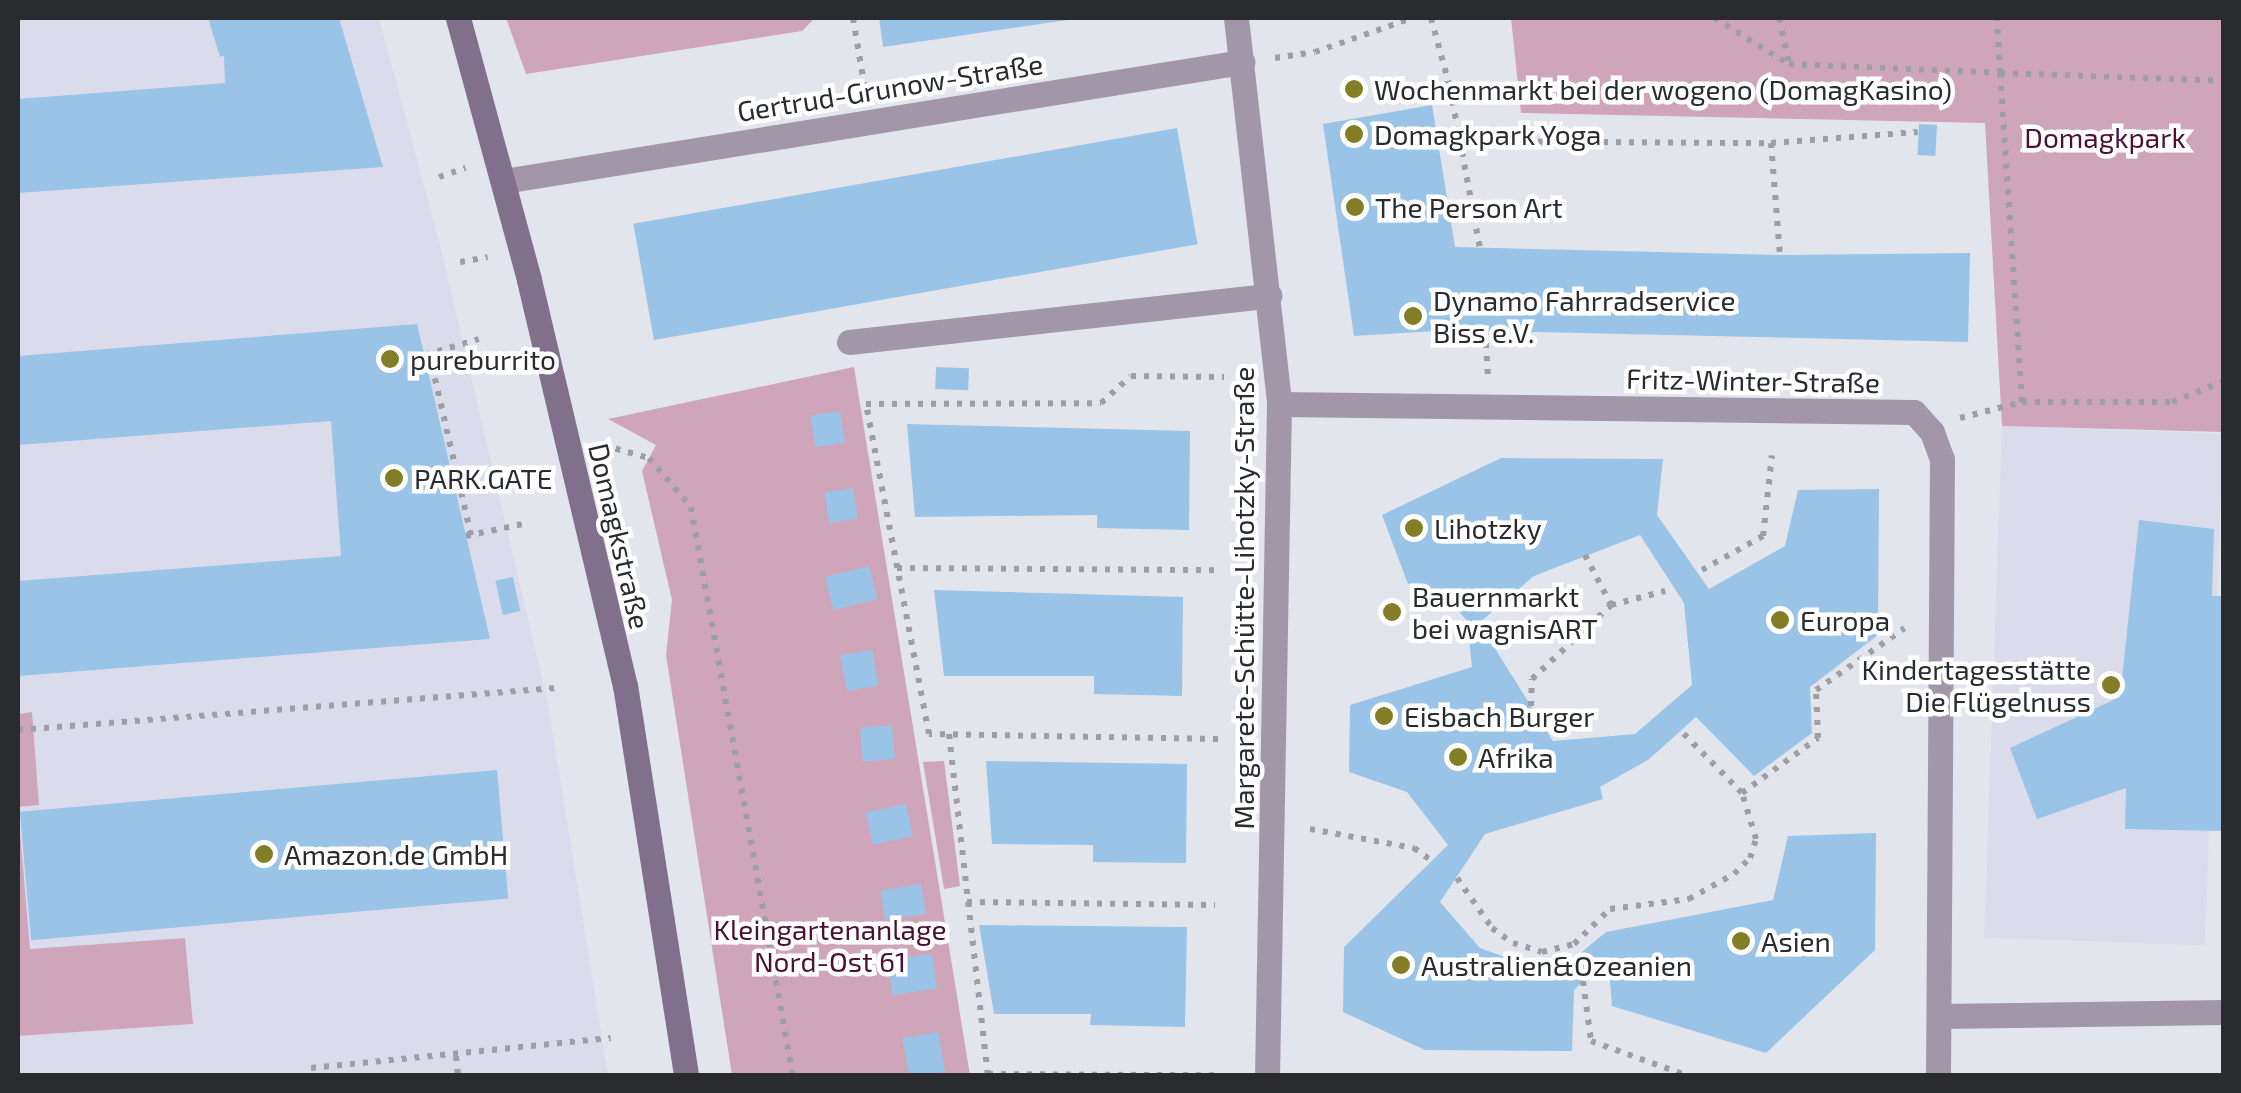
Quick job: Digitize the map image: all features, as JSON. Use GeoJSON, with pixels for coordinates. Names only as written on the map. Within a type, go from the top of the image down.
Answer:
{"type":"FeatureCollection","features":[{"type":"Feature","properties":{"kind":"street","name":"Domagkstraße"},"geometry":{"type":"LineString","coordinates":[[458,18],[504,182],[625,685],[686,1076]]}},
{"type":"Feature","properties":{"kind":"street"},"geometry":{"type":"LineString","coordinates":[[1236,18],[1242,62]]}},
{"type":"Feature","properties":{"kind":"street","name":"Gertrud-Grunow-Straße"},"geometry":{"type":"LineString","coordinates":[[504,182],[1242,62]]}},
{"type":"Feature","properties":{"kind":"street","name":"Margarete-Schütte-Lihotzky-Straße"},"geometry":{"type":"LineString","coordinates":[[1242,62],[1280,404],[1267,1076]]}},
{"type":"Feature","properties":{"kind":"street"},"geometry":{"type":"LineString","coordinates":[[849,342],[1269,296]]}},
{"type":"Feature","properties":{"kind":"street","name":"Fritz-Winter-Straße"},"geometry":{"type":"LineString","coordinates":[[1280,404],[1914,412],[1932,432]]}},
{"type":"Feature","properties":{"kind":"street"},"geometry":{"type":"LineString","coordinates":[[1932,432],[1942,459],[1938,1076]]}},
{"type":"Feature","properties":{"kind":"street"},"geometry":{"type":"LineString","coordinates":[[1939,1016],[2224,1012]]}},
{"type":"Feature","properties":{"kind":"path"},"geometry":{"type":"LineString","coordinates":[[853,18],[871,121]]}},
{"type":"Feature","properties":{"kind":"path"},"geometry":{"type":"LineString","coordinates":[[1294,56],[1412,18]]}},
{"type":"Feature","properties":{"kind":"path"},"geometry":{"type":"LineString","coordinates":[[1431,18],[1480,248]]}},
{"type":"Feature","properties":{"kind":"path"},"geometry":{"type":"LineString","coordinates":[[1714,18],[1790,64],[2224,81]]}},
{"type":"Feature","properties":{"kind":"path"},"geometry":{"type":"LineString","coordinates":[[1779,18],[1790,64]]}},
{"type":"Feature","properties":{"kind":"path"},"geometry":{"type":"LineString","coordinates":[[1997,18],[2022,402]]}},
{"type":"Feature","properties":{"kind":"path"},"geometry":{"type":"LineString","coordinates":[[1460,142],[1771,144],[1918,132]]}},
{"type":"Feature","properties":{"kind":"path"},"geometry":{"type":"LineString","coordinates":[[1771,144],[1780,255]]}},
{"type":"Feature","properties":{"kind":"path"},"geometry":{"type":"LineString","coordinates":[[479,339],[427,354],[468,535],[523,524]]}},
{"type":"Feature","properties":{"kind":"path"},"geometry":{"type":"LineString","coordinates":[[1218,740],[929,734],[866,404],[1101,402],[1131,376],[1224,377]]}},
{"type":"Feature","properties":{"kind":"path"},"geometry":{"type":"LineString","coordinates":[[1932,432],[1973,411],[2022,402],[2172,402],[2224,381]]}},
{"type":"Feature","properties":{"kind":"path"},"geometry":{"type":"LineString","coordinates":[[596,444],[649,458],[691,506],[793,1076]]}},
{"type":"Feature","properties":{"kind":"path"},"geometry":{"type":"LineString","coordinates":[[1702,570],[1763,536],[1772,456]]}},
{"type":"Feature","properties":{"kind":"path"},"geometry":{"type":"LineString","coordinates":[[1585,555],[1611,605]]}},
{"type":"Feature","properties":{"kind":"path"},"geometry":{"type":"LineString","coordinates":[[898,568],[1221,570]]}},
{"type":"Feature","properties":{"kind":"path"},"geometry":{"type":"LineString","coordinates":[[1532,706],[1532,679],[1611,605],[1666,591]]}},
{"type":"Feature","properties":{"kind":"path"},"geometry":{"type":"LineString","coordinates":[[1742,793],[1818,738],[1816,690],[1910,625]]}},
{"type":"Feature","properties":{"kind":"path"},"geometry":{"type":"LineString","coordinates":[[18,730],[556,688]]}},
{"type":"Feature","properties":{"kind":"path"},"geometry":{"type":"LineString","coordinates":[[1457,878],[1492,928],[1512,943],[1542,952],[1574,944],[1610,909],[1689,899],[1734,874],[1750,858],[1756,839],[1742,793],[1683,733]]}},
{"type":"Feature","properties":{"kind":"path"},"geometry":{"type":"LineString","coordinates":[[948,734],[988,1074],[1214,1075]]}},
{"type":"Feature","properties":{"kind":"path"},"geometry":{"type":"LineString","coordinates":[[1310,828],[1414,848],[1432,861]]}},
{"type":"Feature","properties":{"kind":"path"},"geometry":{"type":"LineString","coordinates":[[967,902],[1215,905]]}},
{"type":"Feature","properties":{"kind":"path"},"geometry":{"type":"LineString","coordinates":[[1574,944],[1576,956]]}},
{"type":"Feature","properties":{"kind":"path"},"geometry":{"type":"LineString","coordinates":[[1583,981],[1590,1041],[1688,1076]]}},
{"type":"Feature","properties":{"kind":"path"},"geometry":{"type":"LineString","coordinates":[[311,1068],[611,1038]]}},
{"type":"Feature","properties":{"kind":"path"},"geometry":{"type":"LineString","coordinates":[[456,1056],[458,1076]]}},
{"type":"Feature","properties":{"kind":"shaded area"},"geometry":{"type":"Polygon","coordinates":[[[18,18],[379,18],[441,249],[548,704],[608,1075],[18,1075],[18,1036],[193,1024],[185,938],[30,950],[18,807],[39,805],[32,713],[18,714],[18,18]]]}},
{"type":"Feature","properties":{"kind":"shaded area","name":"Kindertagesstätte Die Flügelnuss"},"geometry":{"type":"Polygon","coordinates":[[[2002,426],[2223,434],[2205,945],[1984,938],[2002,426]]]}},
{"type":"Feature","properties":{"kind":"green space"},"geometry":{"type":"Polygon","coordinates":[[[506,18],[815,18],[802,31],[526,74],[506,18]]]}},
{"type":"Feature","properties":{"kind":"green space","name":"Domagkpark"},"geometry":{"type":"Polygon","coordinates":[[[1511,18],[2223,18],[2223,432],[2002,426],[1985,123],[1521,113],[1511,18]]]}},
{"type":"Feature","properties":{"kind":"green space","name":"Kleingartenanlage Nord-Ost 61"},"geometry":{"type":"Polygon","coordinates":[[[854,367],[970,1075],[732,1075],[666,655],[672,600],[642,471],[656,445],[608,419],[854,367]]]}},
{"type":"Feature","properties":{"kind":"green space"},"geometry":{"type":"Polygon","coordinates":[[[32,712],[39,805],[18,807],[18,714],[32,712]]]}},
{"type":"Feature","properties":{"kind":"green space"},"geometry":{"type":"Polygon","coordinates":[[[944,761],[960,886],[944,889],[923,762],[944,761]]]}},
{"type":"Feature","properties":{"kind":"green space"},"geometry":{"type":"Polygon","coordinates":[[[18,807],[30,949],[185,938],[193,1024],[18,1036],[18,807]]]}},
{"type":"Feature","properties":{"kind":"building"},"geometry":{"type":"Polygon","coordinates":[[[208,18],[339,18],[383,167],[18,193],[18,99],[225,83],[224,56],[220,57],[208,18]]]}},
{"type":"Feature","properties":{"kind":"building"},"geometry":{"type":"Polygon","coordinates":[[[879,18],[1068,18],[1068,20],[883,47],[879,18]]]}},
{"type":"Feature","properties":{"kind":"building"},"geometry":{"type":"Polygon","coordinates":[[[1432,105],[1455,247],[1780,255],[1970,253],[1968,342],[1453,330],[1354,336],[1323,124],[1432,105]]]}},
{"type":"Feature","properties":{"kind":"building"},"geometry":{"type":"Polygon","coordinates":[[[1919,124],[1937,125],[1935,156],[1917,155],[1919,124]]]}},
{"type":"Feature","properties":{"kind":"building"},"geometry":{"type":"Polygon","coordinates":[[[1177,128],[1197,244],[654,340],[633,224],[1177,128]]]}},
{"type":"Feature","properties":{"kind":"building"},"geometry":{"type":"Polygon","coordinates":[[[417,324],[490,639],[18,676],[18,581],[341,556],[331,421],[18,445],[18,356],[417,324]]]}},
{"type":"Feature","properties":{"kind":"building"},"geometry":{"type":"Polygon","coordinates":[[[936,367],[969,368],[968,390],[935,389],[936,367]]]}},
{"type":"Feature","properties":{"kind":"building"},"geometry":{"type":"Polygon","coordinates":[[[840,411],[845,443],[815,447],[810,416],[840,411]]]}},
{"type":"Feature","properties":{"kind":"building"},"geometry":{"type":"Polygon","coordinates":[[[907,424],[1190,431],[1189,530],[1097,528],[1097,515],[915,517],[907,424]]]}},
{"type":"Feature","properties":{"kind":"building"},"geometry":{"type":"Polygon","coordinates":[[[1501,458],[1663,459],[1657,515],[1709,589],[1785,546],[1798,490],[1879,489],[1878,635],[1810,687],[1812,733],[1754,776],[1696,717],[1648,760],[1600,787],[1603,799],[1485,834],[1440,902],[1480,948],[1554,975],[1606,932],[1773,900],[1788,836],[1876,833],[1875,950],[1766,1053],[1612,1006],[1608,957],[1574,990],[1572,1051],[1425,1050],[1343,1012],[1344,947],[1448,845],[1407,792],[1349,772],[1350,705],[1472,667],[1467,621],[1450,601],[1431,588],[1408,584],[1382,515],[1501,458]],[[1640,535],[1534,576],[1479,623],[1553,741],[1635,734],[1692,685],[1684,603],[1640,535]],[[1465,959],[1453,968],[1462,979],[1491,977],[1465,959]]]}},
{"type":"Feature","properties":{"kind":"building"},"geometry":{"type":"Polygon","coordinates":[[[853,488],[858,519],[829,523],[824,493],[853,488]]]}},
{"type":"Feature","properties":{"kind":"building"},"geometry":{"type":"Polygon","coordinates":[[[2139,520],[2214,529],[2212,596],[2224,596],[2224,831],[2125,829],[2126,788],[2037,819],[2010,748],[2120,697],[2139,520]]]}},
{"type":"Feature","properties":{"kind":"building"},"geometry":{"type":"Polygon","coordinates":[[[869,566],[877,599],[834,610],[825,577],[869,566]]]}},
{"type":"Feature","properties":{"kind":"building"},"geometry":{"type":"Polygon","coordinates":[[[513,577],[520,611],[503,615],[495,581],[513,577]]]}},
{"type":"Feature","properties":{"kind":"building"},"geometry":{"type":"Polygon","coordinates":[[[934,590],[1183,597],[1182,696],[1094,694],[1094,676],[944,676],[934,590]]]}},
{"type":"Feature","properties":{"kind":"building"},"geometry":{"type":"Polygon","coordinates":[[[872,650],[878,685],[847,691],[840,656],[872,650]]]}},
{"type":"Feature","properties":{"kind":"building"},"geometry":{"type":"Polygon","coordinates":[[[892,725],[895,759],[863,762],[860,728],[892,725]]]}},
{"type":"Feature","properties":{"kind":"building"},"geometry":{"type":"Polygon","coordinates":[[[986,761],[1187,764],[1186,863],[1093,862],[1093,845],[992,844],[986,761]]]}},
{"type":"Feature","properties":{"kind":"building","name":"Amazon.de GmbH"},"geometry":{"type":"Polygon","coordinates":[[[497,770],[508,899],[31,940],[20,812],[497,770]]]}},
{"type":"Feature","properties":{"kind":"building"},"geometry":{"type":"Polygon","coordinates":[[[906,804],[913,836],[873,845],[866,813],[906,804]]]}},
{"type":"Feature","properties":{"kind":"building"},"geometry":{"type":"Polygon","coordinates":[[[921,884],[926,914],[885,920],[881,890],[921,884]]]}},
{"type":"Feature","properties":{"kind":"building"},"geometry":{"type":"Polygon","coordinates":[[[979,925],[1187,927],[1185,1027],[1090,1025],[1091,1014],[994,1014],[979,925]]]}},
{"type":"Feature","properties":{"kind":"building"},"geometry":{"type":"Polygon","coordinates":[[[932,954],[937,989],[892,995],[887,960],[932,954]]]}},
{"type":"Feature","properties":{"kind":"building"},"geometry":{"type":"Polygon","coordinates":[[[938,1032],[945,1071],[909,1076],[903,1038],[938,1032]]]}},
{"type":"Feature","properties":{"kind":"place","name":"Wochenmarkt bei der wogeno (DomagKasino)"},"geometry":{"type":"Point","coordinates":[1354,89]}},
{"type":"Feature","properties":{"kind":"place","name":"Domagkpark Yoga"},"geometry":{"type":"Point","coordinates":[1354,134]}},
{"type":"Feature","properties":{"kind":"place","name":"The Person Art"},"geometry":{"type":"Point","coordinates":[1355,207]}},
{"type":"Feature","properties":{"kind":"place","name":"Dynamo Fahrradservice Biss e.V."},"geometry":{"type":"Point","coordinates":[1413,316]}},
{"type":"Feature","properties":{"kind":"place","name":"pureburrito"},"geometry":{"type":"Point","coordinates":[390,359]}},
{"type":"Feature","properties":{"kind":"place","name":"PARK.GATE"},"geometry":{"type":"Point","coordinates":[394,478]}},
{"type":"Feature","properties":{"kind":"place","name":"Lihotzky"},"geometry":{"type":"Point","coordinates":[1414,528]}},
{"type":"Feature","properties":{"kind":"place","name":"Bauernmarkt bei wagnisART"},"geometry":{"type":"Point","coordinates":[1392,612]}},
{"type":"Feature","properties":{"kind":"place","name":"Europa"},"geometry":{"type":"Point","coordinates":[1780,620]}},
{"type":"Feature","properties":{"kind":"place","name":"Kindertagesstätte Die Flügelnuss"},"geometry":{"type":"Point","coordinates":[2111,685]}},
{"type":"Feature","properties":{"kind":"place","name":"Eisbach Burger"},"geometry":{"type":"Point","coordinates":[1384,716]}},
{"type":"Feature","properties":{"kind":"place","name":"Afrika"},"geometry":{"type":"Point","coordinates":[1458,757]}},
{"type":"Feature","properties":{"kind":"place","name":"Amazon.de GmbH"},"geometry":{"type":"Point","coordinates":[264,854]}},
{"type":"Feature","properties":{"kind":"place","name":"Asien"},"geometry":{"type":"Point","coordinates":[1741,941]}},
{"type":"Feature","properties":{"kind":"place","name":"Australien&Ozeanien"},"geometry":{"type":"Point","coordinates":[1401,965]}}]}
